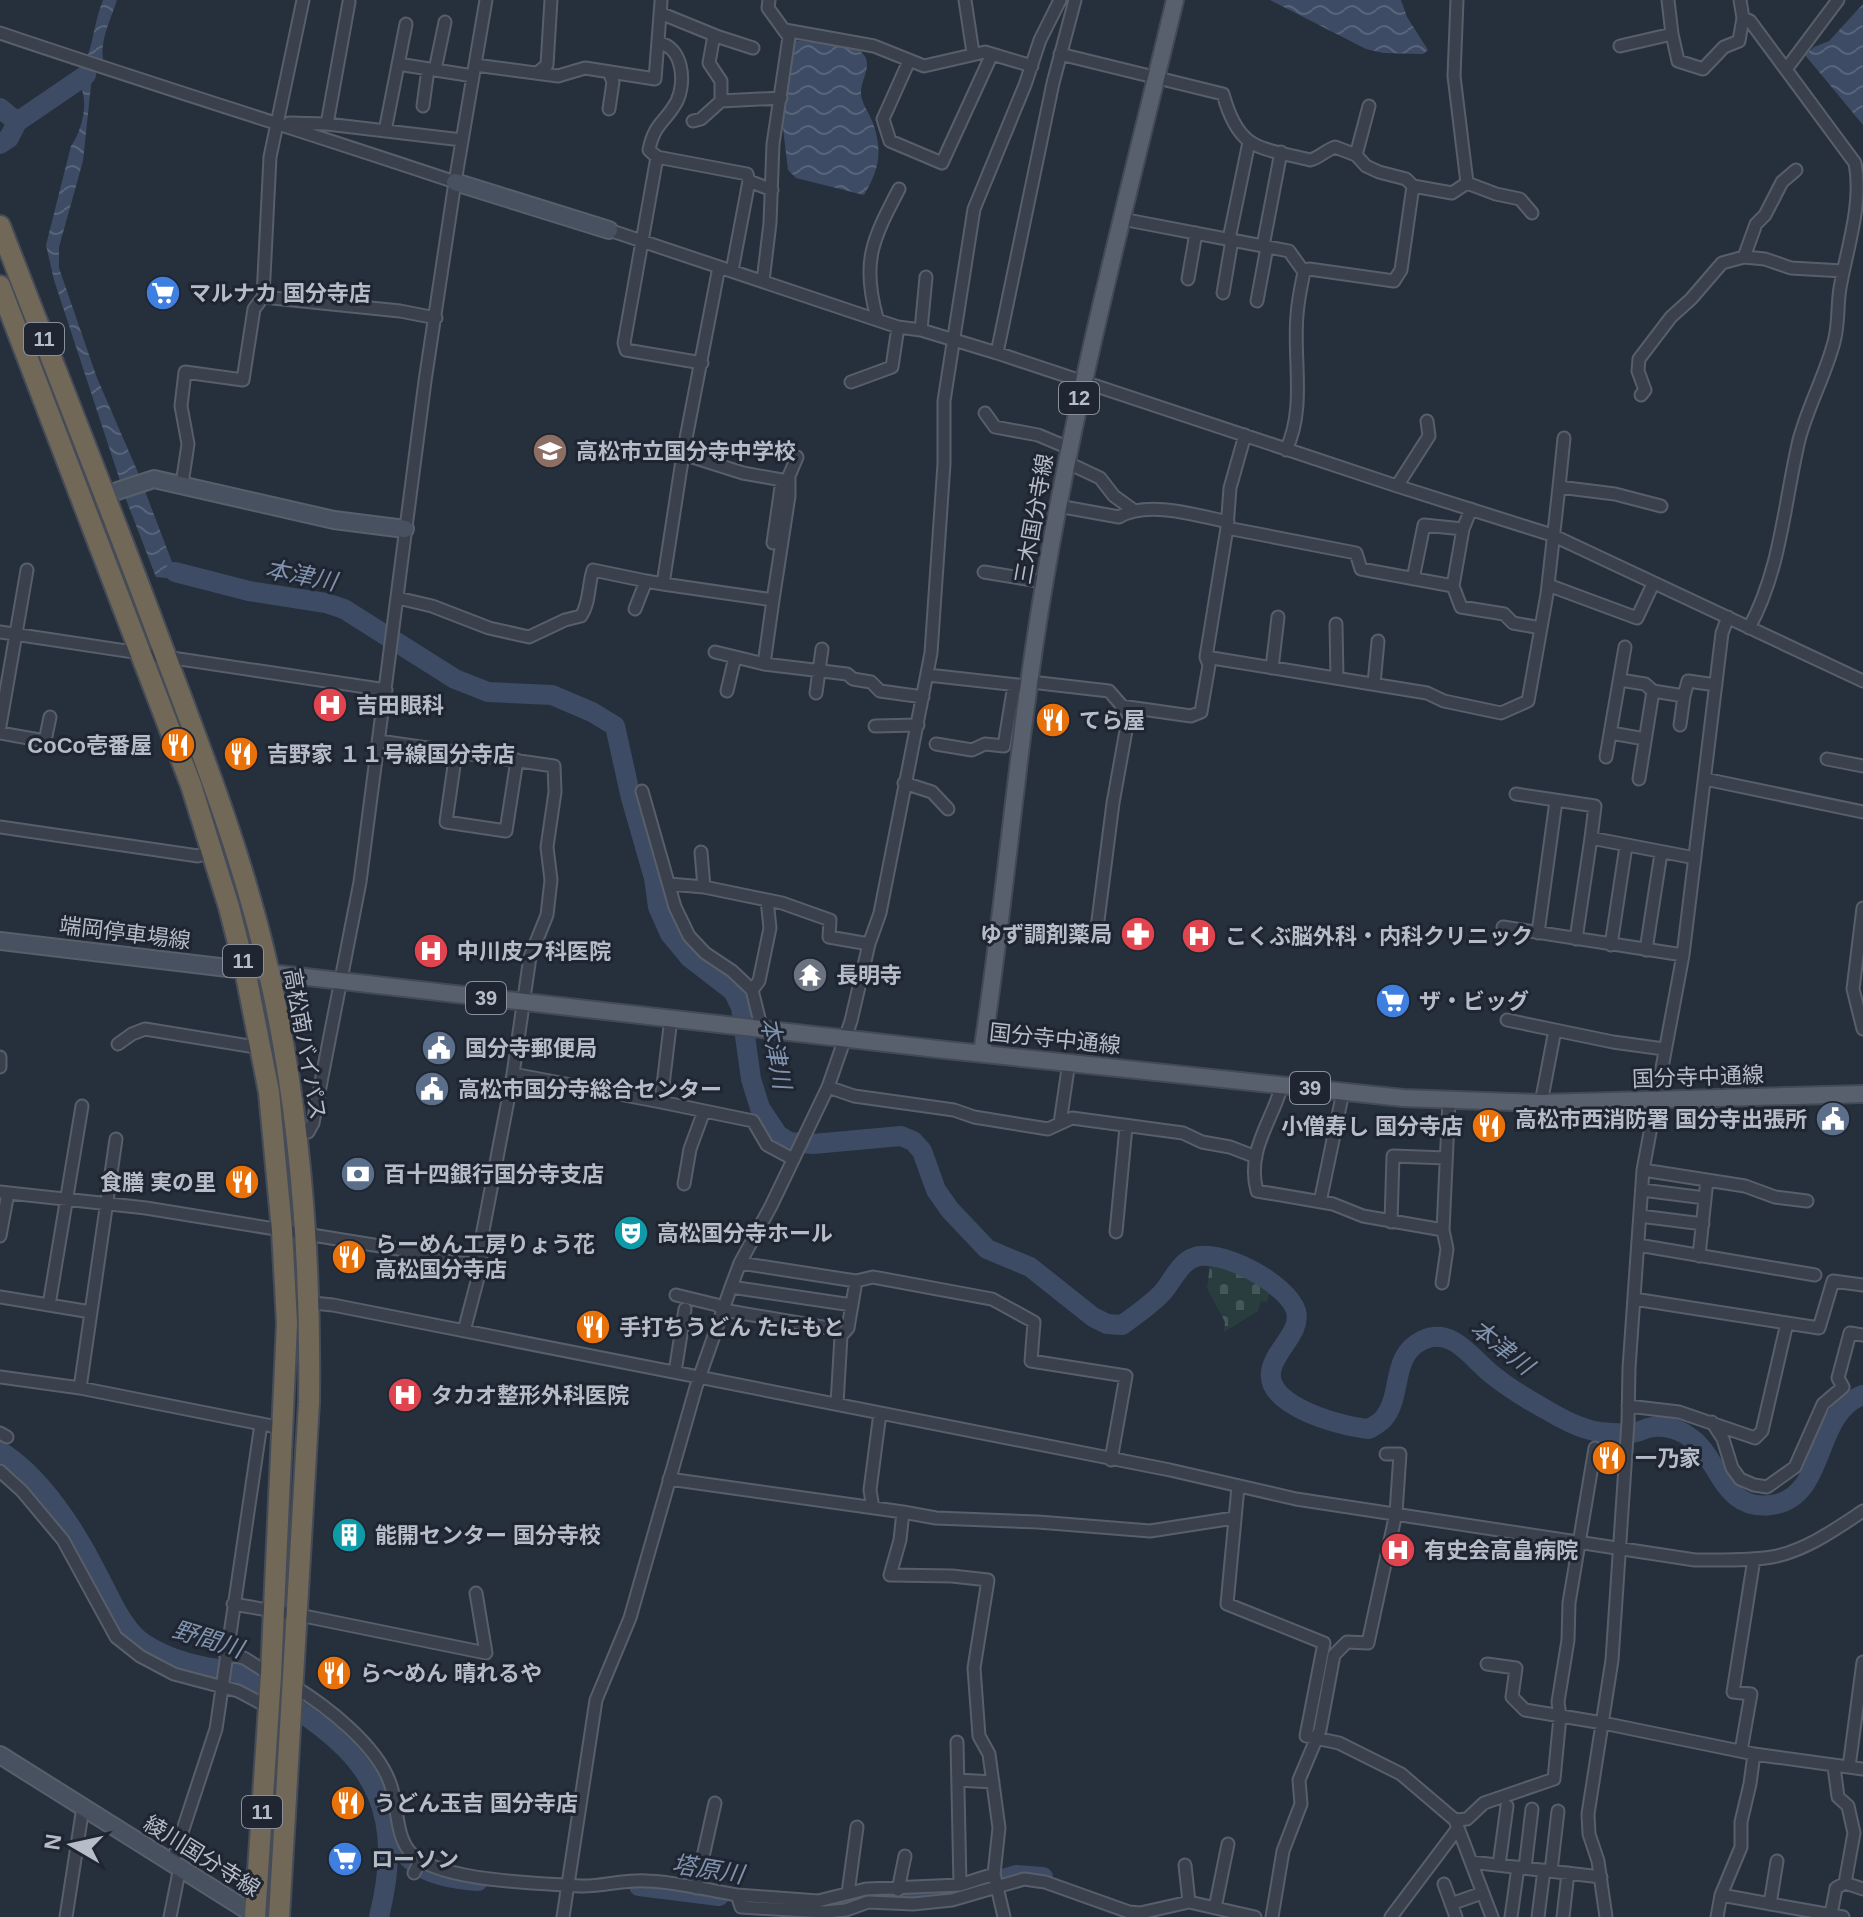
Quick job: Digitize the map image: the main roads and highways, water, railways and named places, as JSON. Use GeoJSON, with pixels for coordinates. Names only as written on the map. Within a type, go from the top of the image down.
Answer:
{"type":"FeatureCollection","features":[{"type":"Feature","properties":{"kind":"highway","name":"高松南バイパス"},"geometry":{"type":"LineString","coordinates":[[0,226],[113,492],[166,656],[247,866],[290,1085],[306,1233],[310,1302],[309,1402],[279,1917]]}},
{"type":"Feature","properties":{"kind":"highway","name":"高松南バイパス"},"geometry":{"type":"LineString","coordinates":[[0,286],[191,785],[245,970],[269,1092],[286,1300],[285,1408],[256,1917]]}},
{"type":"Feature","properties":{"kind":"main road","name":"三木国分寺線"},"geometry":{"type":"LineString","coordinates":[[982,1053],[1000,939],[1025,685],[1083,382],[1175,0]]}},
{"type":"Feature","properties":{"kind":"main road"},"geometry":{"type":"LineString","coordinates":[[455,182],[609,230]]}},
{"type":"Feature","properties":{"kind":"main road"},"geometry":{"type":"LineString","coordinates":[[113,492],[154,479],[334,520],[405,529]]}},
{"type":"Feature","properties":{"kind":"main road","name":"端岡停車場線"},"geometry":{"type":"LineString","coordinates":[[0,941],[245,970]]}},
{"type":"Feature","properties":{"kind":"main road","name":"国分寺中通線"},"geometry":{"type":"LineString","coordinates":[[245,970],[760,1029],[1449,1101],[1541,1103],[1863,1094]]}},
{"type":"Feature","properties":{"kind":"main road","name":"綾川国分寺線"},"geometry":{"type":"LineString","coordinates":[[0,1755],[256,1917]]}},
{"type":"Feature","properties":{"kind":"water"},"geometry":{"type":"Polygon","coordinates":[[[103,0],[117,0],[105,37],[103,59],[92,76],[83,161],[59,247],[59,268],[97,378],[172,562],[201,572],[201,581],[156,577],[127,502],[54,280],[46,245],[71,146],[84,112],[83,94],[76,79],[90,50],[103,0]]]}},
{"type":"Feature","properties":{"kind":"water"},"geometry":{"type":"Polygon","coordinates":[[[1270,0],[1401,0],[1407,17],[1428,50],[1423,54],[1383,53],[1366,49],[1270,0]]]}},
{"type":"Feature","properties":{"kind":"water"},"geometry":{"type":"Polygon","coordinates":[[[1863,4],[1863,125],[1805,55],[1829,41],[1863,4]]]}},
{"type":"Feature","properties":{"kind":"water"},"geometry":{"type":"Polygon","coordinates":[[[793,40],[848,47],[865,56],[867,66],[861,94],[873,123],[879,152],[876,169],[864,195],[796,178],[788,170],[783,128],[780,126],[793,40]]]}},
{"type":"Feature","properties":{"kind":"waterway","name":"野間川"},"geometry":{"type":"LineString","coordinates":[[0,144],[9,138],[17,122],[86,75]]}},
{"type":"Feature","properties":{"kind":"waterway"},"geometry":{"type":"LineString","coordinates":[[0,108],[17,122]]}},
{"type":"Feature","properties":{"kind":"waterway","name":"本津川"},"geometry":{"type":"LineString","coordinates":[[175,572],[249,591],[326,603],[344,609],[455,679],[488,692],[552,695],[592,712],[615,726],[654,878],[658,907],[670,934],[689,957],[733,991],[741,1007],[751,1079],[760,1108],[778,1135],[789,1142],[813,1144],[901,1136],[913,1141],[922,1151],[936,1190],[950,1210],[987,1249],[1030,1267],[1093,1317],[1107,1324],[1122,1325],[1142,1310],[1193,1258],[1219,1257],[1266,1279],[1290,1300],[1297,1319],[1273,1364],[1273,1384],[1293,1405],[1309,1413],[1369,1429],[1382,1420],[1390,1409],[1406,1355],[1423,1340],[1444,1338],[1462,1347],[1512,1390],[1578,1426],[1619,1433],[1663,1427],[1684,1433],[1699,1445],[1731,1491],[1741,1500],[1754,1505],[1771,1505],[1789,1499],[1802,1487],[1812,1472],[1835,1419],[1847,1405],[1863,1395]]}},
{"type":"Feature","properties":{"kind":"waterway","name":"野間川"},"geometry":{"type":"LineString","coordinates":[[0,1451],[30,1475],[56,1506],[79,1540],[121,1618],[139,1640],[154,1650],[180,1660],[233,1671],[251,1679],[322,1728],[346,1749],[364,1771],[377,1795],[385,1821],[388,1849],[379,1917]]}},
{"type":"Feature","properties":{"kind":"waterway","name":"塔原川"},"geometry":{"type":"LineString","coordinates":[[388,1828],[404,1854],[424,1869],[478,1881]]}},
{"type":"Feature","properties":{"kind":"waterway","name":"塔原川"},"geometry":{"type":"LineString","coordinates":[[1002,1879],[1016,1875],[1043,1877]]}},
{"type":"Feature","properties":{"kind":"waterway","name":"塔原川"},"geometry":{"type":"LineString","coordinates":[[639,1886],[719,1896]]}},
{"type":"Feature","properties":{"kind":"waterway","name":"塔原川"},"geometry":{"type":"LineString","coordinates":[[849,1903],[864,1898],[930,1897],[979,1889]]}},
{"type":"Feature","properties":{"kind":"waterway","name":"塔原川"},"geometry":{"type":"LineString","coordinates":[[754,1902],[834,1907]]}},
{"type":"Feature","properties":{"kind":"place","name":"マルナカ 国分寺店"},"geometry":{"type":"Point","coordinates":[163,293]}},
{"type":"Feature","properties":{"kind":"place","name":"高松市立国分寺中学校"},"geometry":{"type":"Point","coordinates":[550,451]}},
{"type":"Feature","properties":{"kind":"place","name":"吉田眼科"},"geometry":{"type":"Point","coordinates":[330,705]}},
{"type":"Feature","properties":{"kind":"place","name":"てら屋"},"geometry":{"type":"Point","coordinates":[1053,720]}},
{"type":"Feature","properties":{"kind":"place","name":"CoCo壱番屋"},"geometry":{"type":"Point","coordinates":[178,745]}},
{"type":"Feature","properties":{"kind":"place","name":"吉野家 １１号線国分寺店"},"geometry":{"type":"Point","coordinates":[241,754]}},
{"type":"Feature","properties":{"kind":"place","name":"ゆず調剤薬局"},"geometry":{"type":"Point","coordinates":[1138,934]}},
{"type":"Feature","properties":{"kind":"place","name":"こくぶ脳外科・内科クリニック"},"geometry":{"type":"Point","coordinates":[1199,936]}},
{"type":"Feature","properties":{"kind":"place","name":"中川皮フ科医院"},"geometry":{"type":"Point","coordinates":[431,951]}},
{"type":"Feature","properties":{"kind":"place","name":"長明寺"},"geometry":{"type":"Point","coordinates":[810,975]}},
{"type":"Feature","properties":{"kind":"place","name":"ザ・ビッグ"},"geometry":{"type":"Point","coordinates":[1393,1001]}},
{"type":"Feature","properties":{"kind":"place","name":"国分寺郵便局"},"geometry":{"type":"Point","coordinates":[439,1048]}},
{"type":"Feature","properties":{"kind":"place","name":"高松市国分寺総合センター"},"geometry":{"type":"Point","coordinates":[432,1089]}},
{"type":"Feature","properties":{"kind":"place","name":"高松市西消防署 国分寺出張所"},"geometry":{"type":"Point","coordinates":[1833,1119]}},
{"type":"Feature","properties":{"kind":"place","name":"小僧寿し 国分寺店"},"geometry":{"type":"Point","coordinates":[1489,1126]}},
{"type":"Feature","properties":{"kind":"place","name":"百十四銀行国分寺支店"},"geometry":{"type":"Point","coordinates":[358,1174]}},
{"type":"Feature","properties":{"kind":"place","name":"食膳 実の里"},"geometry":{"type":"Point","coordinates":[242,1182]}},
{"type":"Feature","properties":{"kind":"place","name":"高松国分寺ホール"},"geometry":{"type":"Point","coordinates":[631,1233]}},
{"type":"Feature","properties":{"kind":"place","name":"らーめん工房りょう花 高松国分寺店"},"geometry":{"type":"Point","coordinates":[349,1257]}},
{"type":"Feature","properties":{"kind":"place","name":"手打ちうどん たにもと"},"geometry":{"type":"Point","coordinates":[593,1327]}},
{"type":"Feature","properties":{"kind":"place","name":"タカオ整形外科医院"},"geometry":{"type":"Point","coordinates":[405,1395]}},
{"type":"Feature","properties":{"kind":"place","name":"一乃家"},"geometry":{"type":"Point","coordinates":[1609,1458]}},
{"type":"Feature","properties":{"kind":"place","name":"能開センター 国分寺校"},"geometry":{"type":"Point","coordinates":[349,1535]}},
{"type":"Feature","properties":{"kind":"place","name":"有史会高畠病院"},"geometry":{"type":"Point","coordinates":[1398,1550]}},
{"type":"Feature","properties":{"kind":"place","name":"ら～めん 晴れるや"},"geometry":{"type":"Point","coordinates":[334,1673]}},
{"type":"Feature","properties":{"kind":"place","name":"うどん玉吉 国分寺店"},"geometry":{"type":"Point","coordinates":[348,1803]}},
{"type":"Feature","properties":{"kind":"place","name":"ローソン"},"geometry":{"type":"Point","coordinates":[345,1859]}}]}
